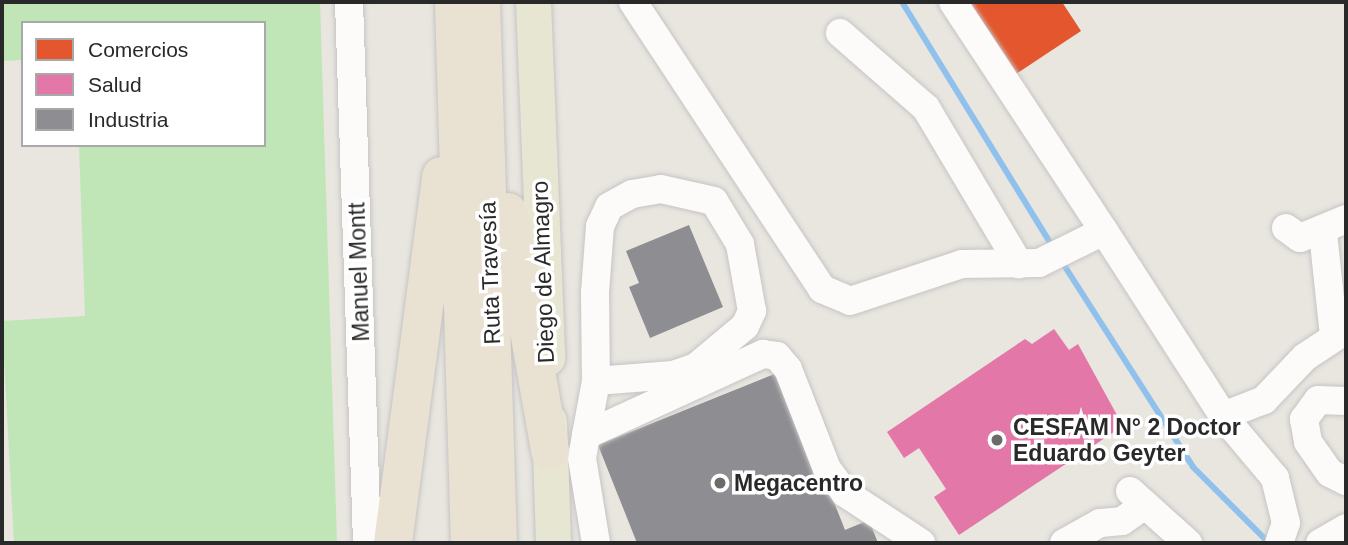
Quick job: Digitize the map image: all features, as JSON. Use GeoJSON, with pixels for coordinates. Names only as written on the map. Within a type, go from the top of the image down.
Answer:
{"type":"FeatureCollection","features":[{"type":"Feature","properties":{"kind":"highway","name":"Ruta Travesía"},"geometry":{"type":"LineString","coordinates":[[454,2],[469,57],[498,543]]}},
{"type":"Feature","properties":{"kind":"highway","name":"Ruta Travesía"},"geometry":{"type":"LineString","coordinates":[[470,543],[469,57],[481,2]]}},
{"type":"Feature","properties":{"kind":"highway"},"geometry":{"type":"LineString","coordinates":[[469,57],[550,451]]}},
{"type":"Feature","properties":{"kind":"highway"},"geometry":{"type":"LineString","coordinates":[[393,543],[469,57]]}},
{"type":"Feature","properties":{"kind":"main road","name":"Diego de Almagro"},"geometry":{"type":"LineString","coordinates":[[533,2],[553,543]]}},
{"type":"Feature","properties":{"kind":"street","name":"Manuel Montt"},"geometry":{"type":"LineString","coordinates":[[349,2],[367,543]]}},
{"type":"Feature","properties":{"kind":"street"},"geometry":{"type":"LineString","coordinates":[[633,2],[834,299],[850,301],[962,264],[1039,263],[1104,231]]}},
{"type":"Feature","properties":{"kind":"street"},"geometry":{"type":"LineString","coordinates":[[953,2],[1223,416],[1275,478],[1286,523],[1279,543]]}},
{"type":"Feature","properties":{"kind":"street"},"geometry":{"type":"LineString","coordinates":[[840,33],[926,108],[1019,264]]}},
{"type":"Feature","properties":{"kind":"street"},"geometry":{"type":"LineString","coordinates":[[596,381],[696,367],[745,326],[752,311],[740,244],[714,201],[661,190],[632,194],[609,207],[600,226],[595,292],[596,381],[582,458],[596,543]]}},
{"type":"Feature","properties":{"kind":"street"},"geometry":{"type":"LineString","coordinates":[[1223,416],[1264,400],[1340,333],[1335,226],[1300,238],[1286,228]]}},
{"type":"Feature","properties":{"kind":"street"},"geometry":{"type":"LineString","coordinates":[[586,435],[763,354],[777,356],[827,469],[845,494],[920,543]]}},
{"type":"Feature","properties":{"kind":"street"},"geometry":{"type":"LineString","coordinates":[[1346,401],[1318,400],[1304,419],[1308,442],[1330,474],[1346,481]]}},
{"type":"Feature","properties":{"kind":"street"},"geometry":{"type":"LineString","coordinates":[[1064,543],[1100,523],[1128,515],[1188,543]]}},
{"type":"Feature","properties":{"kind":"street"},"geometry":{"type":"LineString","coordinates":[[1320,543],[1346,528]]}},
{"type":"Feature","properties":{"kind":"green space"},"geometry":{"type":"Polygon","coordinates":[[[2,2],[320,2],[337,543],[14,543],[2,321],[85,316],[79,147],[266,147],[266,21],[21,21],[21,60],[2,61],[2,2]]]}},
{"type":"Feature","properties":{"kind":"building: Comercios"},"geometry":{"type":"Polygon","coordinates":[[[968,2],[1062,2],[1081,31],[1016,74],[968,2]]]}},
{"type":"Feature","properties":{"kind":"building: Salud","name":"CESFAM N° 2 Doctor Eduardo Geyter"},"geometry":{"type":"Polygon","coordinates":[[[1054,329],[1069,350],[1078,344],[1123,426],[959,535],[934,497],[946,489],[919,448],[904,458],[887,432],[1025,339],[1032,344],[1054,329]]]}},
{"type":"Feature","properties":{"kind":"building: Industria"},"geometry":{"type":"Polygon","coordinates":[[[689,225],[723,307],[650,338],[629,287],[639,283],[626,251],[689,225]]]}},
{"type":"Feature","properties":{"kind":"building: Industria","name":"Megacentro"},"geometry":{"type":"Polygon","coordinates":[[[782,371],[845,530],[869,520],[878,543],[637,543],[598,445],[782,371]]]}},
{"type":"Feature","properties":{"kind":"waterway"},"geometry":{"type":"LineString","coordinates":[[902,2],[1051,244]]}},
{"type":"Feature","properties":{"kind":"waterway"},"geometry":{"type":"LineString","coordinates":[[1062,262],[1193,467],[1269,543]]}},
{"type":"Feature","properties":{"kind":"place","name":"CESFAM N° 2 Doctor Eduardo Geyter"},"geometry":{"type":"Point","coordinates":[997,440]}},
{"type":"Feature","properties":{"kind":"place","name":"Megacentro"},"geometry":{"type":"Point","coordinates":[720,483]}}]}
